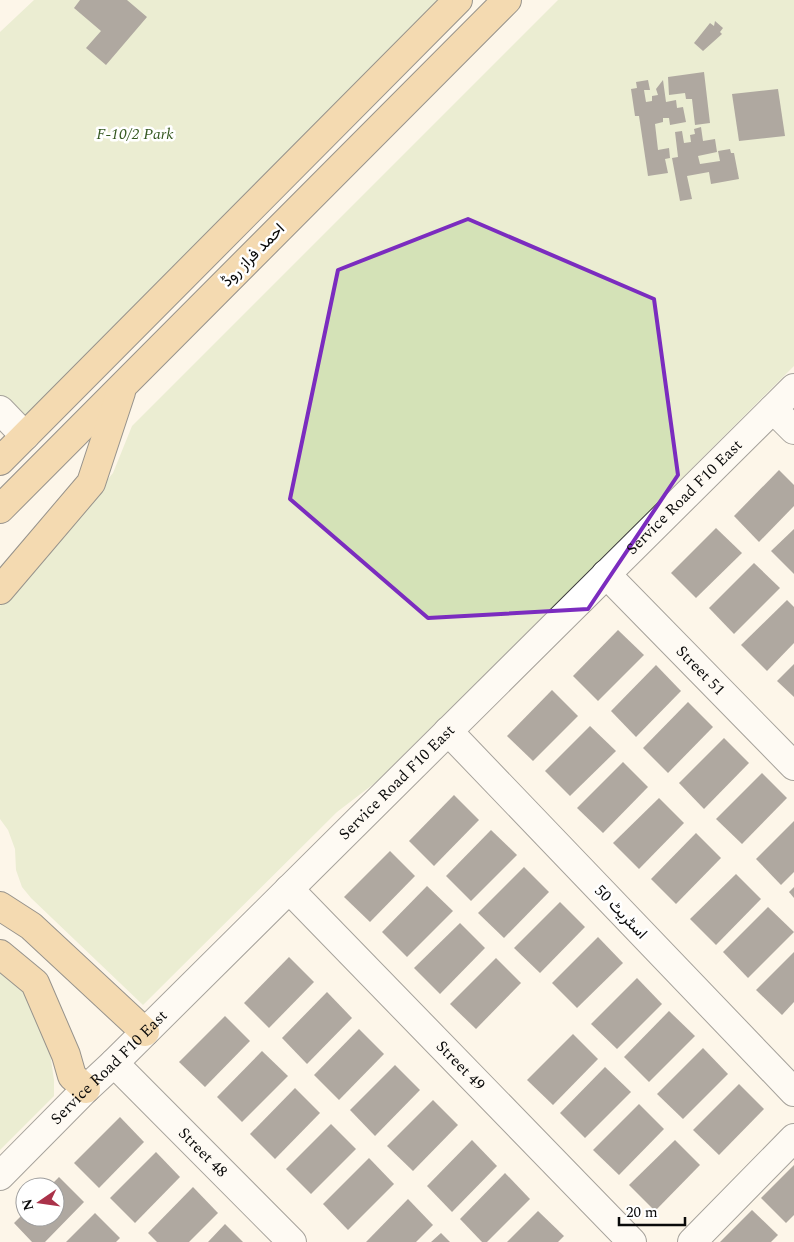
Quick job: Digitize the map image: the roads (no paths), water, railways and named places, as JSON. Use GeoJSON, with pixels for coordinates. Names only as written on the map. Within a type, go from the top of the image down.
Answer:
{"type":"FeatureCollection","features":[{"type":"Feature","properties":{"kind":"main road"},"geometry":{"type":"LineString","coordinates":[[0,461],[458,0]]}},
{"type":"Feature","properties":{"kind":"main road","name":"احمد فراز روڈ"},"geometry":{"type":"LineString","coordinates":[[0,509],[507,0]]}},
{"type":"Feature","properties":{"kind":"main road"},"geometry":{"type":"LineString","coordinates":[[0,590],[91,483],[123,385]]}},
{"type":"Feature","properties":{"kind":"main road"},"geometry":{"type":"LineString","coordinates":[[0,906],[31,926],[146,1032]]}},
{"type":"Feature","properties":{"kind":"main road"},"geometry":{"type":"LineString","coordinates":[[0,954],[35,983],[66,1055],[72,1076],[86,1089]]}},
{"type":"Feature","properties":{"kind":"street","name":"Service Road F10 East"},"geometry":{"type":"LineString","coordinates":[[0,1176],[794,388]]}},
{"type":"Feature","properties":{"kind":"street"},"geometry":{"type":"LineString","coordinates":[[773,409],[794,430]]}},
{"type":"Feature","properties":{"kind":"street"},"geometry":{"type":"LineString","coordinates":[[0,410],[25,436]]}},
{"type":"Feature","properties":{"kind":"street","name":"Street 51"},"geometry":{"type":"LineString","coordinates":[[606,574],[794,766]]}},
{"type":"Feature","properties":{"kind":"street","name":"اسٹریٹ 50"},"geometry":{"type":"LineString","coordinates":[[448,731],[794,1092]]}},
{"type":"Feature","properties":{"kind":"street","name":"Street 49"},"geometry":{"type":"LineString","coordinates":[[289,889],[632,1242]]}},
{"type":"Feature","properties":{"kind":"street","name":"Street 48"},"geometry":{"type":"LineString","coordinates":[[114,1063],[292,1242]]}},
{"type":"Feature","properties":{"kind":"street"},"geometry":{"type":"LineString","coordinates":[[692,1242],[794,1138]]}},
{"type":"Feature","properties":{"kind":"park label","name":"F-10/2 Park"},"geometry":{"type":"Point","coordinates":[135,134]}}]}
